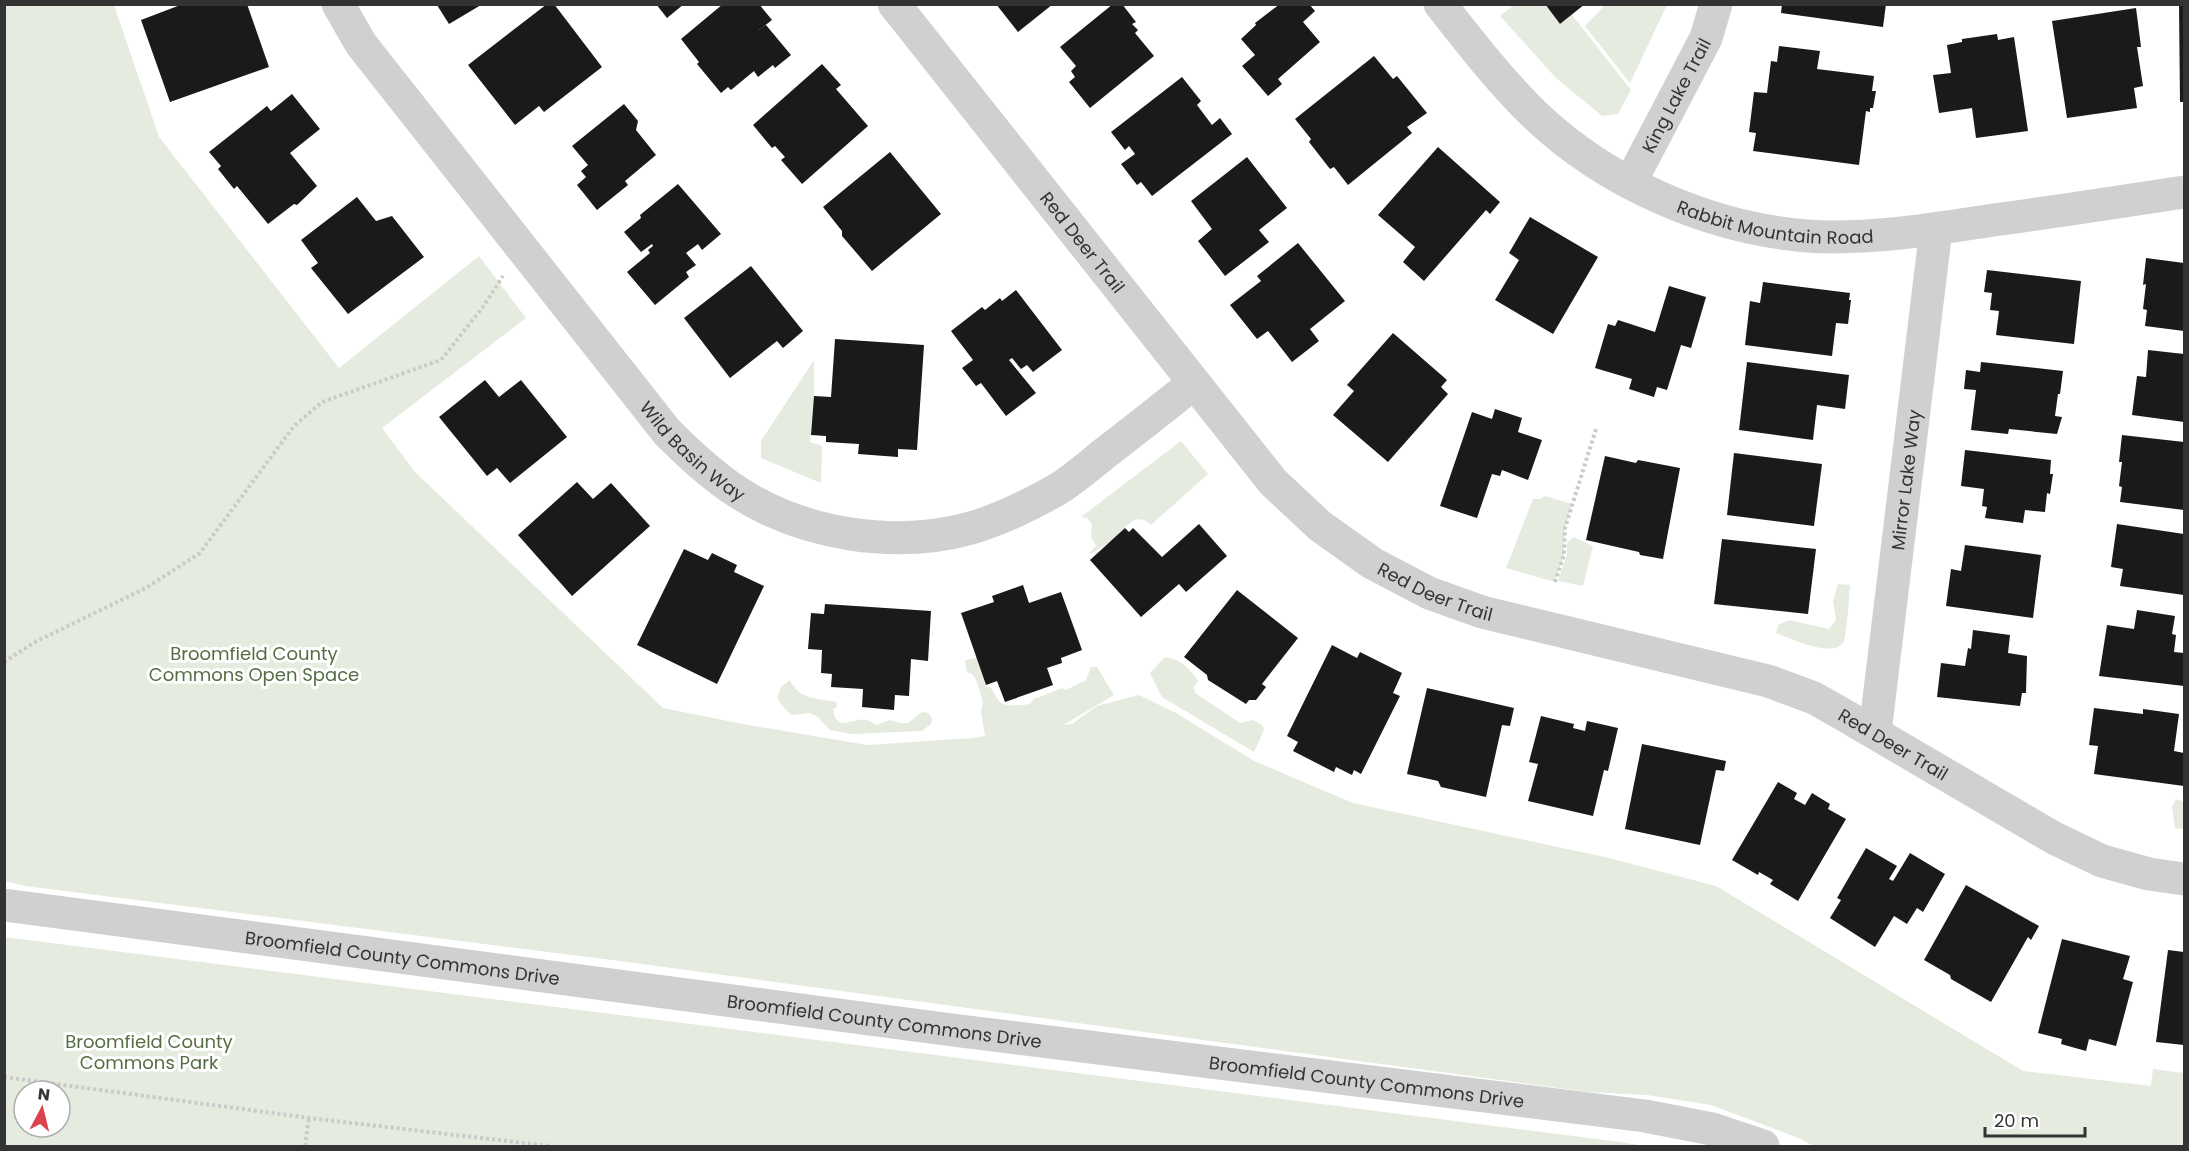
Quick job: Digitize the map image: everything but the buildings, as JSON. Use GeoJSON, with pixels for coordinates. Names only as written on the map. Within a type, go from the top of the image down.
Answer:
{"type":"FeatureCollection","features":[{"type":"Feature","properties":{"kind":"street","name":"Wild Basin Way"},"geometry":{"type":"LineString","coordinates":[[338,4],[361,44],[667,432],[700,465],[743,496],[780,514],[824,529],[876,537],[923,536],[970,528],[1019,510],[1060,488],[1194,383]]}},
{"type":"Feature","properties":{"kind":"street","name":"Red Deer Trail"},"geometry":{"type":"LineString","coordinates":[[894,4],[1273,482],[1320,526],[1372,563],[1429,594],[1482,612],[1768,681],[1814,698],[2054,838],[2102,861],[2149,874],[2184,879]]}},
{"type":"Feature","properties":{"kind":"street","name":"Rabbit Mountain Road"},"geometry":{"type":"LineString","coordinates":[[1440,4],[1491,69],[1535,115],[1579,151],[1630,183],[1696,212],[1743,225],[1807,236],[1871,237],[2184,192]]}},
{"type":"Feature","properties":{"kind":"street","name":"King Lake Trail"},"geometry":{"type":"LineString","coordinates":[[1630,183],[1706,38],[1716,4]]}},
{"type":"Feature","properties":{"kind":"street","name":"Mirror Lake Way"},"geometry":{"type":"LineString","coordinates":[[1875,732],[1936,229]]}},
{"type":"Feature","properties":{"kind":"street","name":"Broomfield County Commons Drive"},"geometry":{"type":"LineString","coordinates":[[4,905],[960,1030],[1644,1116],[1712,1129],[1763,1146]]}},
{"type":"Feature","properties":{"kind":"path"},"geometry":{"type":"LineString","coordinates":[[4,662],[35,642],[146,588],[200,553],[294,426],[322,402],[441,360],[483,307],[521,248]]}},
{"type":"Feature","properties":{"kind":"path"},"geometry":{"type":"LineString","coordinates":[[1555,582],[1564,555],[1565,528],[1596,429]]}},
{"type":"Feature","properties":{"kind":"path"},"geometry":{"type":"LineString","coordinates":[[4,1077],[309,1118],[550,1146]]}},
{"type":"Feature","properties":{"kind":"path"},"geometry":{"type":"LineString","coordinates":[[305,1146],[309,1118]]}},
{"type":"Feature","properties":{"kind":"green space"},"geometry":{"type":"Polygon","coordinates":[[[1515,4],[1545,5],[1560,24],[1572,15],[1631,90],[1618,114],[1602,116],[1556,78],[1500,16],[1515,4]]]}},
{"type":"Feature","properties":{"kind":"green space","name":"Broomfield County Commons Open Space"},"geometry":{"type":"Polygon","coordinates":[[[5,5],[114,5],[159,137],[339,368],[479,256],[526,318],[382,428],[415,472],[663,708],[867,745],[972,738],[985,736],[981,712],[983,702],[976,679],[971,673],[967,673],[965,660],[977,658],[986,687],[990,687],[999,701],[1010,705],[1030,704],[1034,699],[1062,688],[1066,690],[1086,680],[1091,667],[1097,667],[1114,695],[1063,725],[1072,724],[1097,706],[1139,695],[1176,713],[1254,761],[1353,803],[1609,858],[1716,886],[2023,1071],[2151,1086],[2153,1069],[2184,1073],[2184,1146],[1813,1146],[1801,1139],[1711,1105],[1647,1095],[1588,1092],[620,961],[25,886],[5,881],[5,5]]]}},
{"type":"Feature","properties":{"kind":"green space"},"geometry":{"type":"Polygon","coordinates":[[[1605,5],[1667,5],[1630,83],[1585,26],[1605,5]]]}},
{"type":"Feature","properties":{"kind":"green space"},"geometry":{"type":"Polygon","coordinates":[[[814,360],[810,442],[822,446],[821,483],[761,458],[761,441],[814,360]]]}},
{"type":"Feature","properties":{"kind":"green space"},"geometry":{"type":"Polygon","coordinates":[[[1181,441],[1208,474],[1151,525],[1137,519],[1113,540],[1091,554],[1090,552],[1096,546],[1091,537],[1092,524],[1087,518],[1081,517],[1181,441]]]}},
{"type":"Feature","properties":{"kind":"green space"},"geometry":{"type":"Polygon","coordinates":[[[1545,496],[1572,504],[1565,528],[1564,555],[1555,582],[1506,568],[1533,499],[1545,496]]]}},
{"type":"Feature","properties":{"kind":"green space"},"geometry":{"type":"Polygon","coordinates":[[[1574,537],[1593,546],[1583,586],[1558,581],[1567,555],[1567,543],[1574,537]]]}},
{"type":"Feature","properties":{"kind":"green space"},"geometry":{"type":"Polygon","coordinates":[[[1838,584],[1850,585],[1845,637],[1839,646],[1822,648],[1812,646],[1776,633],[1778,625],[1789,620],[1829,629],[1836,620],[1833,601],[1838,584]]]}},
{"type":"Feature","properties":{"kind":"green space"},"geometry":{"type":"Polygon","coordinates":[[[1165,657],[1180,662],[1191,672],[1198,681],[1194,687],[1195,693],[1240,723],[1253,720],[1262,725],[1264,730],[1254,752],[1162,697],[1150,673],[1165,657]]]}},
{"type":"Feature","properties":{"kind":"green space"},"geometry":{"type":"Polygon","coordinates":[[[790,680],[794,687],[804,695],[837,702],[836,708],[833,708],[835,718],[841,723],[867,720],[876,725],[890,720],[908,723],[922,712],[928,713],[932,718],[931,724],[922,731],[851,734],[830,730],[818,717],[810,713],[792,715],[785,709],[777,698],[781,687],[790,680]]]}},
{"type":"Feature","properties":{"kind":"green space"},"geometry":{"type":"Polygon","coordinates":[[[2176,799],[2184,802],[2184,829],[2175,828],[2172,807],[2176,799]]]}},
{"type":"Feature","properties":{"kind":"green space","name":"Broomfield County Commons Park"},"geometry":{"type":"Polygon","coordinates":[[[4,937],[1621,1142],[1643,1146],[5,1146],[4,937]]]}}]}
